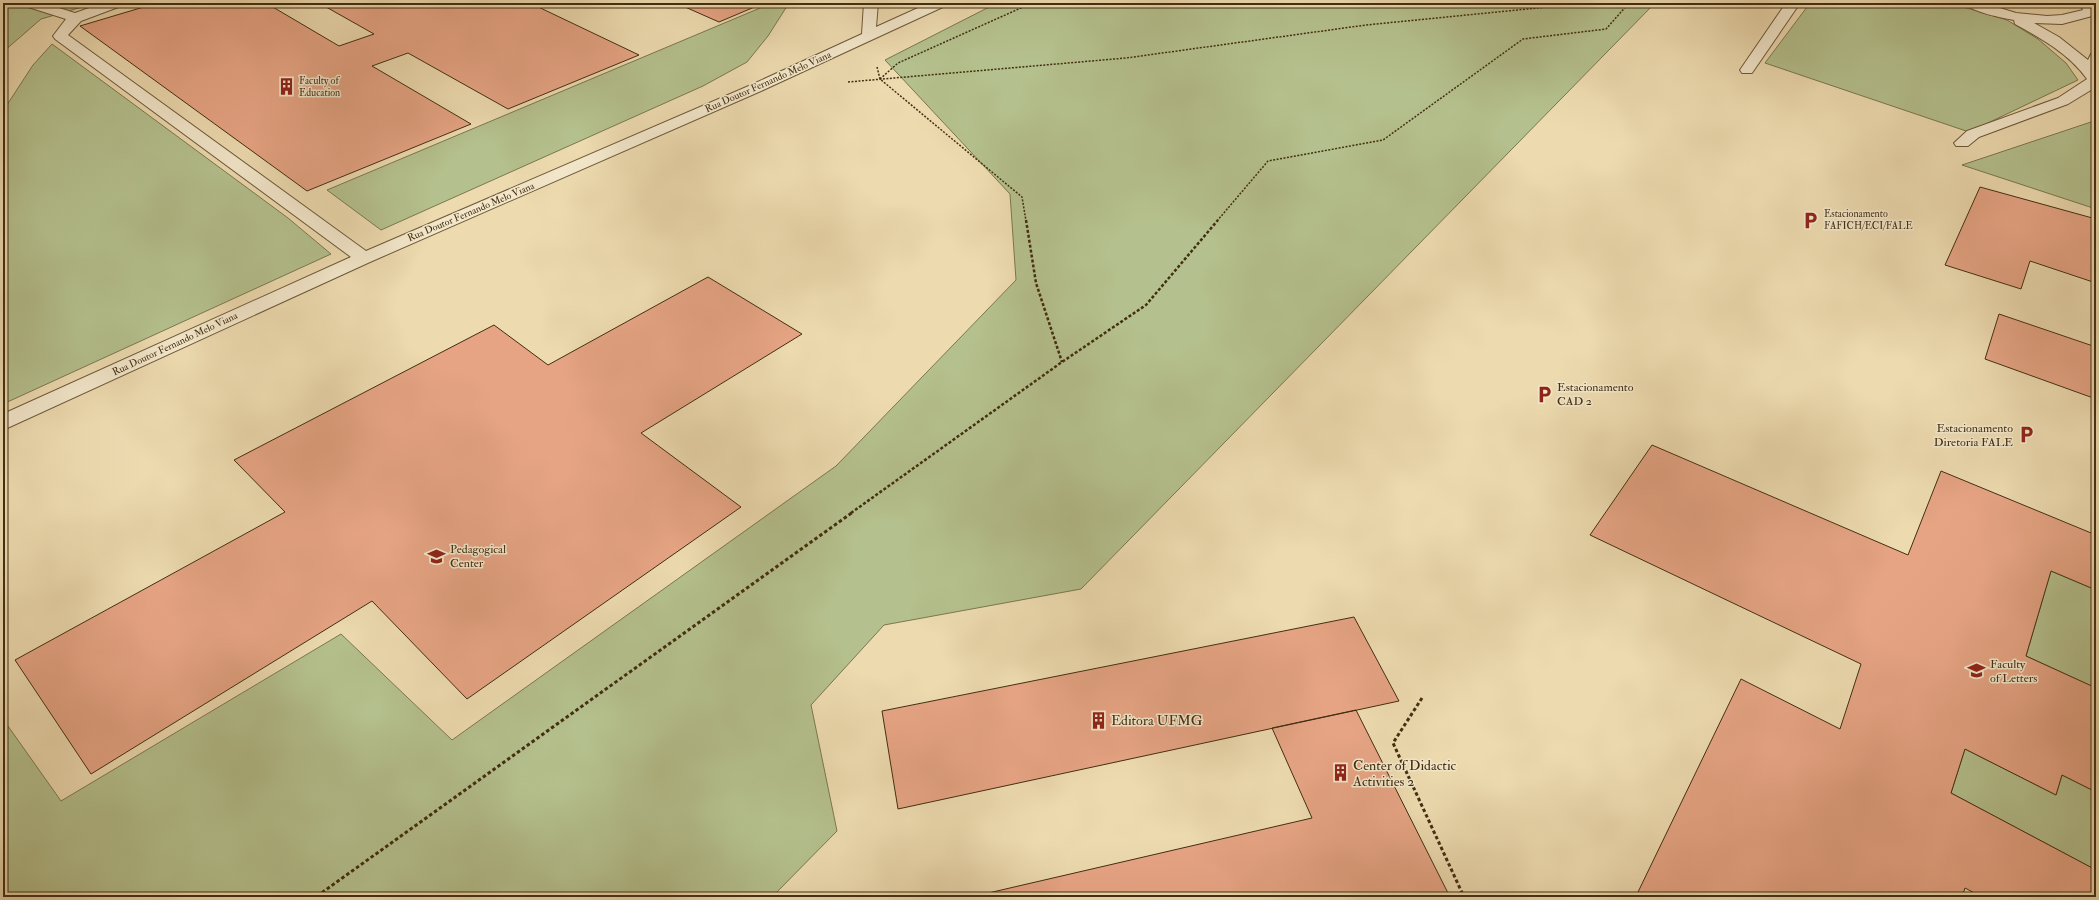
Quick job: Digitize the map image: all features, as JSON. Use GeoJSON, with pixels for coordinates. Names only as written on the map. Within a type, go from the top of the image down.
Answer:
{"type":"FeatureCollection","features":[{"type":"Feature","properties":{"kind":"street"},"geometry":{"type":"LineString","coordinates":[[30,3],[76,18]]}},
{"type":"Feature","properties":{"kind":"street"},"geometry":{"type":"LineString","coordinates":[[116,3],[76,18],[64,26],[60,36],[364,258]]}},
{"type":"Feature","properties":{"kind":"street"},"geometry":{"type":"LineString","coordinates":[[869,36],[871,3]]}},
{"type":"Feature","properties":{"kind":"street","name":"Rua Doutor Fernando Melo Viana"},"geometry":{"type":"LineString","coordinates":[[3,423],[364,258],[749,92],[940,3]]}},
{"type":"Feature","properties":{"kind":"street"},"geometry":{"type":"LineString","coordinates":[[1747,70],[1793,3]]}},
{"type":"Feature","properties":{"kind":"street"},"geometry":{"type":"LineString","coordinates":[[1972,3],[2006,14],[2027,18],[2066,20],[2091,10]]}},
{"type":"Feature","properties":{"kind":"street"},"geometry":{"type":"LineString","coordinates":[[2006,14],[2054,40],[2083,63],[2096,81]]}},
{"type":"Feature","properties":{"kind":"street"},"geometry":{"type":"LineString","coordinates":[[2096,57],[2094,62],[2096,81]]}},
{"type":"Feature","properties":{"kind":"street"},"geometry":{"type":"LineString","coordinates":[[1962,142],[1973,134],[2063,100],[2096,81]]}},
{"type":"Feature","properties":{"kind":"path"},"geometry":{"type":"LineString","coordinates":[[880,79],[898,63],[1032,3]]}},
{"type":"Feature","properties":{"kind":"path"},"geometry":{"type":"LineString","coordinates":[[841,82],[1126,58],[1366,25],[1588,3]]}},
{"type":"Feature","properties":{"kind":"path"},"geometry":{"type":"LineString","coordinates":[[315,897],[321,895],[1062,362],[1146,305],[1268,161],[1383,140],[1523,39],[1606,29],[1630,3]]}},
{"type":"Feature","properties":{"kind":"path"},"geometry":{"type":"LineString","coordinates":[[869,36],[880,79],[1022,197],[1036,283],[1062,362]]}},
{"type":"Feature","properties":{"kind":"path"},"geometry":{"type":"LineString","coordinates":[[1422,698],[1392,742],[1464,897]]}},
{"type":"Feature","properties":{"kind":"green space"},"geometry":{"type":"Polygon","coordinates":[[[3,3],[96,3],[41,19],[3,52],[3,3]]]}},
{"type":"Feature","properties":{"kind":"green space"},"geometry":{"type":"Polygon","coordinates":[[[772,3],[789,3],[768,36],[747,62],[703,86],[381,230],[327,190],[772,3]]]}},
{"type":"Feature","properties":{"kind":"green space"},"geometry":{"type":"Polygon","coordinates":[[[997,3],[1655,3],[1081,589],[884,625],[811,705],[837,831],[772,897],[3,897],[3,719],[61,801],[341,634],[452,740],[836,466],[1016,280],[1010,194],[885,60],[997,3]]]}},
{"type":"Feature","properties":{"kind":"green space"},"geometry":{"type":"Polygon","coordinates":[[[1810,3],[1950,3],[2007,20],[2038,39],[2066,63],[2078,80],[1969,132],[1765,63],[1810,3]]]}},
{"type":"Feature","properties":{"kind":"green space"},"geometry":{"type":"Polygon","coordinates":[[[52,44],[288,218],[331,254],[3,404],[3,111],[33,65],[52,44]]]}},
{"type":"Feature","properties":{"kind":"green space"},"geometry":{"type":"Polygon","coordinates":[[[2095,81],[2096,209],[1962,165],[2094,121],[2095,81]]]}},
{"type":"Feature","properties":{"kind":"green space"},"geometry":{"type":"Polygon","coordinates":[[[2051,571],[2096,590],[2096,688],[2026,656],[2051,571]]]}},
{"type":"Feature","properties":{"kind":"green space"},"geometry":{"type":"Polygon","coordinates":[[[1965,749],[2056,795],[2062,775],[2096,792],[2096,870],[1951,793],[1965,749]]]}},
{"type":"Feature","properties":{"kind":"building","name":"Faculty of Education"},"geometry":{"type":"Polygon","coordinates":[[[157,3],[266,3],[339,46],[374,34],[319,3],[530,3],[639,55],[508,109],[408,53],[372,66],[471,124],[307,191],[80,26],[157,3]]]}},
{"type":"Feature","properties":{"kind":"building"},"geometry":{"type":"Polygon","coordinates":[[[676,3],[764,3],[719,22],[676,3]]]}},
{"type":"Feature","properties":{"kind":"building"},"geometry":{"type":"Polygon","coordinates":[[[1980,187],[2096,219],[2096,283],[2030,261],[2021,289],[1945,265],[1980,187]]]}},
{"type":"Feature","properties":{"kind":"building","name":"Pedagogical Center"},"geometry":{"type":"Polygon","coordinates":[[[708,277],[802,334],[641,433],[741,507],[467,699],[372,601],[91,774],[15,660],[285,512],[234,460],[494,325],[548,365],[708,277]]]}},
{"type":"Feature","properties":{"kind":"building"},"geometry":{"type":"Polygon","coordinates":[[[1999,314],[2096,347],[2096,399],[1985,359],[1999,314]]]}},
{"type":"Feature","properties":{"kind":"building","name":"Faculty of Letters"},"geometry":{"type":"Polygon","coordinates":[[[1652,445],[1908,555],[1941,471],[2096,535],[2096,590],[2051,571],[2026,656],[2096,688],[2096,792],[2062,775],[2056,795],[1965,749],[1951,793],[2096,870],[2096,897],[1982,897],[1965,888],[1962,897],[1646,897],[1638,892],[1741,679],[1840,729],[1861,664],[1590,535],[1652,445]]]}},
{"type":"Feature","properties":{"kind":"building","name":"Editora UFMG"},"geometry":{"type":"Polygon","coordinates":[[[1354,617],[1399,701],[898,809],[882,711],[1354,617]]]}},
{"type":"Feature","properties":{"kind":"building","name":"Center of Didactic Activities 2"},"geometry":{"type":"Polygon","coordinates":[[[1356,710],[1450,897],[971,897],[1312,818],[1272,728],[1356,710]]]}},
{"type":"Feature","properties":{"kind":"place","name":"Faculty of Education"},"geometry":{"type":"Point","coordinates":[286,87]}},
{"type":"Feature","properties":{"kind":"place","name":"Estacionamento FAFICH/ECI/FALE"},"geometry":{"type":"Point","coordinates":[1811,220]}},
{"type":"Feature","properties":{"kind":"place","name":"Estacionamento CAD 2"},"geometry":{"type":"Point","coordinates":[1544,394]}},
{"type":"Feature","properties":{"kind":"place","name":"Estacionamento Diretoria FALE"},"geometry":{"type":"Point","coordinates":[2026,435]}},
{"type":"Feature","properties":{"kind":"place","name":"Pedagogical Center"},"geometry":{"type":"Point","coordinates":[437,556]}},
{"type":"Feature","properties":{"kind":"place","name":"Faculty of Letters"},"geometry":{"type":"Point","coordinates":[1977,671]}},
{"type":"Feature","properties":{"kind":"place","name":"Editora UFMG"},"geometry":{"type":"Point","coordinates":[1098,720]}},
{"type":"Feature","properties":{"kind":"place","name":"Center of Didactic Activities 2"},"geometry":{"type":"Point","coordinates":[1340,773]}}]}
